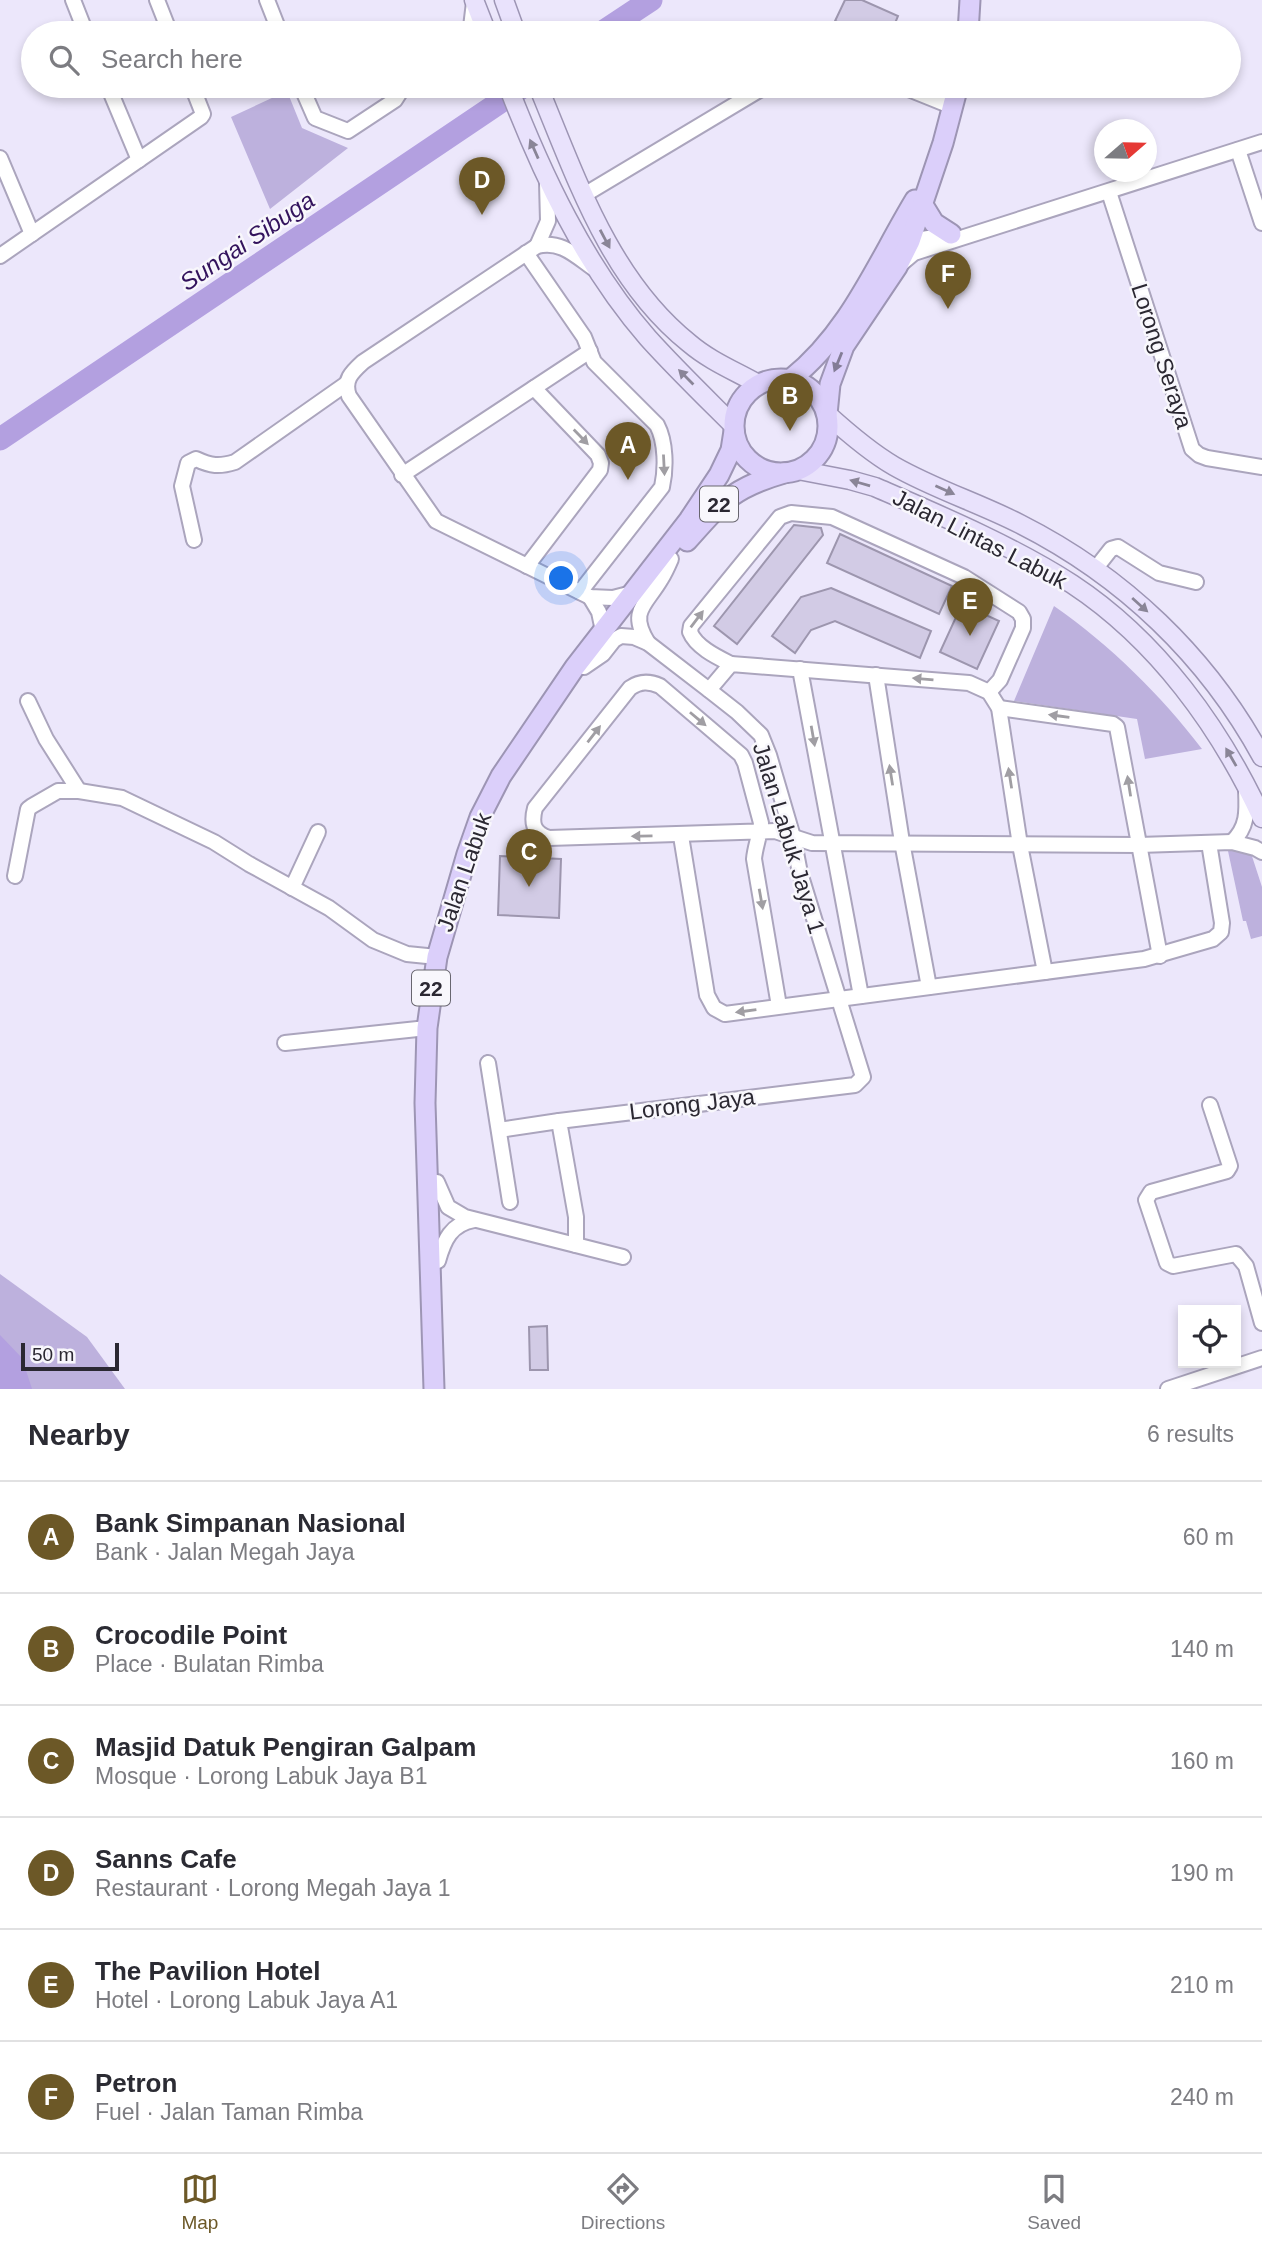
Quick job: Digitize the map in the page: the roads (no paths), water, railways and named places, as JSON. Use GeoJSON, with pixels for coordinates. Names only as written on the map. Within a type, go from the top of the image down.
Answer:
{"type":"FeatureCollection","features":[{"type":"Feature","properties":{"kind":"highway"},"geometry":{"type":"LineString","coordinates":[[969,21],[970,0]]}},
{"type":"Feature","properties":{"kind":"highway"},"geometry":{"type":"LineString","coordinates":[[827,414],[830,384],[844,346],[897,267],[910,241],[955,98]]}},
{"type":"Feature","properties":{"kind":"highway"},"geometry":{"type":"LineString","coordinates":[[791,379],[814,359],[864,294],[930,176]]}},
{"type":"Feature","properties":{"kind":"highway"},"geometry":{"type":"LineString","coordinates":[[923,205],[934,223],[951,234]]}},
{"type":"Feature","properties":{"kind":"highway"},"geometry":{"type":"LineString","coordinates":[[864,294],[895,249],[903,242],[910,241]]}},
{"type":"Feature","properties":{"kind":"highway"},"geometry":{"type":"LineString","coordinates":[[758,384],[780,378],[791,379],[814,391],[827,414]]}},
{"type":"Feature","properties":{"kind":"highway","name":"22"},"geometry":{"type":"LineString","coordinates":[[758,384],[738,406],[734,428],[738,445],[746,457],[763,469],[791,472],[810,464],[820,454],[827,434],[827,414]]}},
{"type":"Feature","properties":{"kind":"highway","name":"Jalan Labuk"},"geometry":{"type":"LineString","coordinates":[[434,1389],[425,1103],[426,1028],[437,957],[476,830],[502,776],[569,677],[689,520],[719,475],[731,450],[734,428]]}},
{"type":"Feature","properties":{"kind":"highway","name":"Jalan Labuk"},"geometry":{"type":"LineString","coordinates":[[443,1389],[438,1261],[435,1031],[443,966],[471,863],[496,805],[530,745],[584,667],[671,559],[722,501],[759,480],[791,472]]}},
{"type":"Feature","properties":{"kind":"main road"},"geometry":{"type":"LineString","coordinates":[[504,0],[512,21]]}},
{"type":"Feature","properties":{"kind":"main road"},"geometry":{"type":"LineString","coordinates":[[474,1],[482,21]]}},
{"type":"Feature","properties":{"kind":"main road"},"geometry":{"type":"LineString","coordinates":[[513,98],[556,199],[600,273],[646,336],[734,428]]}},
{"type":"Feature","properties":{"kind":"main road"},"geometry":{"type":"LineString","coordinates":[[543,98],[604,239],[626,273],[671,328],[691,345],[721,366],[758,384]]}},
{"type":"Feature","properties":{"kind":"main road","name":"Jalan Lintas Labuk"},"geometry":{"type":"LineString","coordinates":[[827,414],[892,465],[1019,523],[1096,568],[1168,630],[1198,663],[1226,698],[1262,757]]}},
{"type":"Feature","properties":{"kind":"main road","name":"Jalan Lintas Labuk"},"geometry":{"type":"LineString","coordinates":[[791,472],[850,480],[875,487],[1037,563],[1074,586],[1115,617],[1156,656],[1226,748],[1262,818]]}},
{"type":"Feature","properties":{"kind":"street"},"geometry":{"type":"LineString","coordinates":[[73,0],[81,21]]}},
{"type":"Feature","properties":{"kind":"street"},"geometry":{"type":"LineString","coordinates":[[157,0],[165,21]]}},
{"type":"Feature","properties":{"kind":"street"},"geometry":{"type":"LineString","coordinates":[[267,0],[275,21]]}},
{"type":"Feature","properties":{"kind":"street"},"geometry":{"type":"LineString","coordinates":[[470,21],[474,1]]}},
{"type":"Feature","properties":{"kind":"street"},"geometry":{"type":"LineString","coordinates":[[113,98],[139,160]]}},
{"type":"Feature","properties":{"kind":"street"},"geometry":{"type":"LineString","coordinates":[[0,256],[202,114],[196,98]]}},
{"type":"Feature","properties":{"kind":"street"},"geometry":{"type":"LineString","coordinates":[[306,98],[315,118],[348,131],[396,98]]}},
{"type":"Feature","properties":{"kind":"street"},"geometry":{"type":"LineString","coordinates":[[584,195],[746,98]]}},
{"type":"Feature","properties":{"kind":"street"},"geometry":{"type":"LineString","coordinates":[[931,98],[953,107]]}},
{"type":"Feature","properties":{"kind":"street"},"geometry":{"type":"LineString","coordinates":[[897,267],[914,253],[1262,142]]}},
{"type":"Feature","properties":{"kind":"street"},"geometry":{"type":"LineString","coordinates":[[1238,150],[1262,223]]}},
{"type":"Feature","properties":{"kind":"street"},"geometry":{"type":"LineString","coordinates":[[0,158],[32,234]]}},
{"type":"Feature","properties":{"kind":"street"},"geometry":{"type":"LineString","coordinates":[[531,250],[548,221],[546,178]]}},
{"type":"Feature","properties":{"kind":"street","name":"Lorong Seraya"},"geometry":{"type":"LineString","coordinates":[[1109,192],[1192,449],[1207,458],[1262,467]]}},
{"type":"Feature","properties":{"kind":"street"},"geometry":{"type":"LineString","coordinates":[[910,241],[992,227]]}},
{"type":"Feature","properties":{"kind":"street"},"geometry":{"type":"LineString","coordinates":[[194,540],[182,486],[188,463],[196,459],[211,466],[222,467],[235,462],[346,384],[363,362],[531,250],[547,243],[560,246],[600,273]]}},
{"type":"Feature","properties":{"kind":"street"},"geometry":{"type":"LineString","coordinates":[[531,250],[584,337],[594,362],[657,425],[662,436],[665,476],[657,494],[585,595]]}},
{"type":"Feature","properties":{"kind":"street"},"geometry":{"type":"LineString","coordinates":[[402,475],[590,351]]}},
{"type":"Feature","properties":{"kind":"street"},"geometry":{"type":"LineString","coordinates":[[346,384],[349,396],[436,521],[585,595],[605,598],[632,593]]}},
{"type":"Feature","properties":{"kind":"street"},"geometry":{"type":"LineString","coordinates":[[527,566],[600,470],[601,463],[598,455],[534,388]]}},
{"type":"Feature","properties":{"kind":"street"},"geometry":{"type":"LineString","coordinates":[[989,692],[1000,680],[1023,628],[1023,619],[1019,612],[964,577],[832,517],[792,513],[780,517],[690,629],[692,638],[715,656],[731,664],[969,682],[989,692],[999,708],[1020,845],[1045,972]]}},
{"type":"Feature","properties":{"kind":"street"},"geometry":{"type":"LineString","coordinates":[[1096,568],[1111,549],[1118,547],[1159,572],[1196,582]]}},
{"type":"Feature","properties":{"kind":"street"},"geometry":{"type":"LineString","coordinates":[[648,643],[639,625],[640,609],[662,578],[671,559]]}},
{"type":"Feature","properties":{"kind":"street"},"geometry":{"type":"LineString","coordinates":[[585,595],[600,612],[603,631]]}},
{"type":"Feature","properties":{"kind":"street"},"geometry":{"type":"LineString","coordinates":[[584,667],[621,636],[634,637],[648,643]]}},
{"type":"Feature","properties":{"kind":"street","name":"Jalan Labuk Jaya 1"},"geometry":{"type":"LineString","coordinates":[[648,643],[737,712],[761,735],[793,837],[800,873],[837,999]]}},
{"type":"Feature","properties":{"kind":"street"},"geometry":{"type":"LineString","coordinates":[[709,690],[731,664]]}},
{"type":"Feature","properties":{"kind":"street"},"geometry":{"type":"LineString","coordinates":[[800,669],[861,996]]}},
{"type":"Feature","properties":{"kind":"street"},"geometry":{"type":"LineString","coordinates":[[876,675],[902,842],[929,987]]}},
{"type":"Feature","properties":{"kind":"street"},"geometry":{"type":"LineString","coordinates":[[779,1006],[754,859],[760,832],[761,823],[745,763],[741,755],[660,686],[643,682],[630,688],[535,808],[533,828],[540,835],[549,838],[681,836],[760,832],[775,831],[811,843],[1139,845],[1231,842],[1262,852]]}},
{"type":"Feature","properties":{"kind":"street"},"geometry":{"type":"LineString","coordinates":[[28,701],[46,739],[79,791]]}},
{"type":"Feature","properties":{"kind":"street"},"geometry":{"type":"LineString","coordinates":[[999,708],[1113,724],[1117,727],[1160,956]]}},
{"type":"Feature","properties":{"kind":"street"},"geometry":{"type":"LineString","coordinates":[[1231,842],[1241,834],[1245,825],[1246,784]]}},
{"type":"Feature","properties":{"kind":"street"},"geometry":{"type":"LineString","coordinates":[[15,876],[28,809],[58,791],[79,791],[122,798],[214,842],[329,908],[373,940],[407,954],[437,957]]}},
{"type":"Feature","properties":{"kind":"street"},"geometry":{"type":"LineString","coordinates":[[292,888],[318,832]]}},
{"type":"Feature","properties":{"kind":"street"},"geometry":{"type":"LineString","coordinates":[[681,836],[706,995],[714,1008],[725,1014],[1160,956],[1213,939],[1221,933],[1222,923],[1209,843]]}},
{"type":"Feature","properties":{"kind":"street","name":"Lorong Jaya"},"geometry":{"type":"LineString","coordinates":[[559,1121],[855,1085],[862,1080],[862,1074],[837,999]]}},
{"type":"Feature","properties":{"kind":"street"},"geometry":{"type":"LineString","coordinates":[[285,1043],[426,1028]]}},
{"type":"Feature","properties":{"kind":"street"},"geometry":{"type":"LineString","coordinates":[[488,1063],[510,1202]]}},
{"type":"Feature","properties":{"kind":"street"},"geometry":{"type":"LineString","coordinates":[[1210,1105],[1230,1166],[1227,1171],[1151,1192],[1146,1200],[1167,1263],[1173,1266],[1236,1254],[1241,1258],[1246,1266],[1262,1324]]}},
{"type":"Feature","properties":{"kind":"street"},"geometry":{"type":"LineString","coordinates":[[499,1130],[559,1121],[576,1216],[576,1245]]}},
{"type":"Feature","properties":{"kind":"street"},"geometry":{"type":"LineString","coordinates":[[437,1182],[448,1207],[454,1212],[475,1220],[623,1257]]}},
{"type":"Feature","properties":{"kind":"street"},"geometry":{"type":"LineString","coordinates":[[438,1261],[442,1245],[452,1230],[460,1224],[475,1220]]}},
{"type":"Feature","properties":{"kind":"street"},"geometry":{"type":"LineString","coordinates":[[1168,1389],[1262,1358]]}},
{"type":"Feature","properties":{"kind":"waterway","name":"Sungai Sibuga"},"geometry":{"type":"LineString","coordinates":[[619,21],[651,0]]}},
{"type":"Feature","properties":{"kind":"waterway","name":"Sungai Sibuga"},"geometry":{"type":"LineString","coordinates":[[0,439],[506,98]]}},
{"type":"Feature","properties":{"kind":"place","name":"Sanns Cafe"},"geometry":{"type":"Point","coordinates":[482,215]}},
{"type":"Feature","properties":{"kind":"place","name":"Petron"},"geometry":{"type":"Point","coordinates":[948,309]}},
{"type":"Feature","properties":{"kind":"place","name":"Crocodile Point"},"geometry":{"type":"Point","coordinates":[790,431]}},
{"type":"Feature","properties":{"kind":"place","name":"Bank Simpanan Nasional"},"geometry":{"type":"Point","coordinates":[628,480]}},
{"type":"Feature","properties":{"kind":"place","name":"The Pavilion Hotel"},"geometry":{"type":"Point","coordinates":[970,636]}},
{"type":"Feature","properties":{"kind":"place","name":"Masjid Datuk Pengiran Galpam"},"geometry":{"type":"Point","coordinates":[529,887]}}]}
